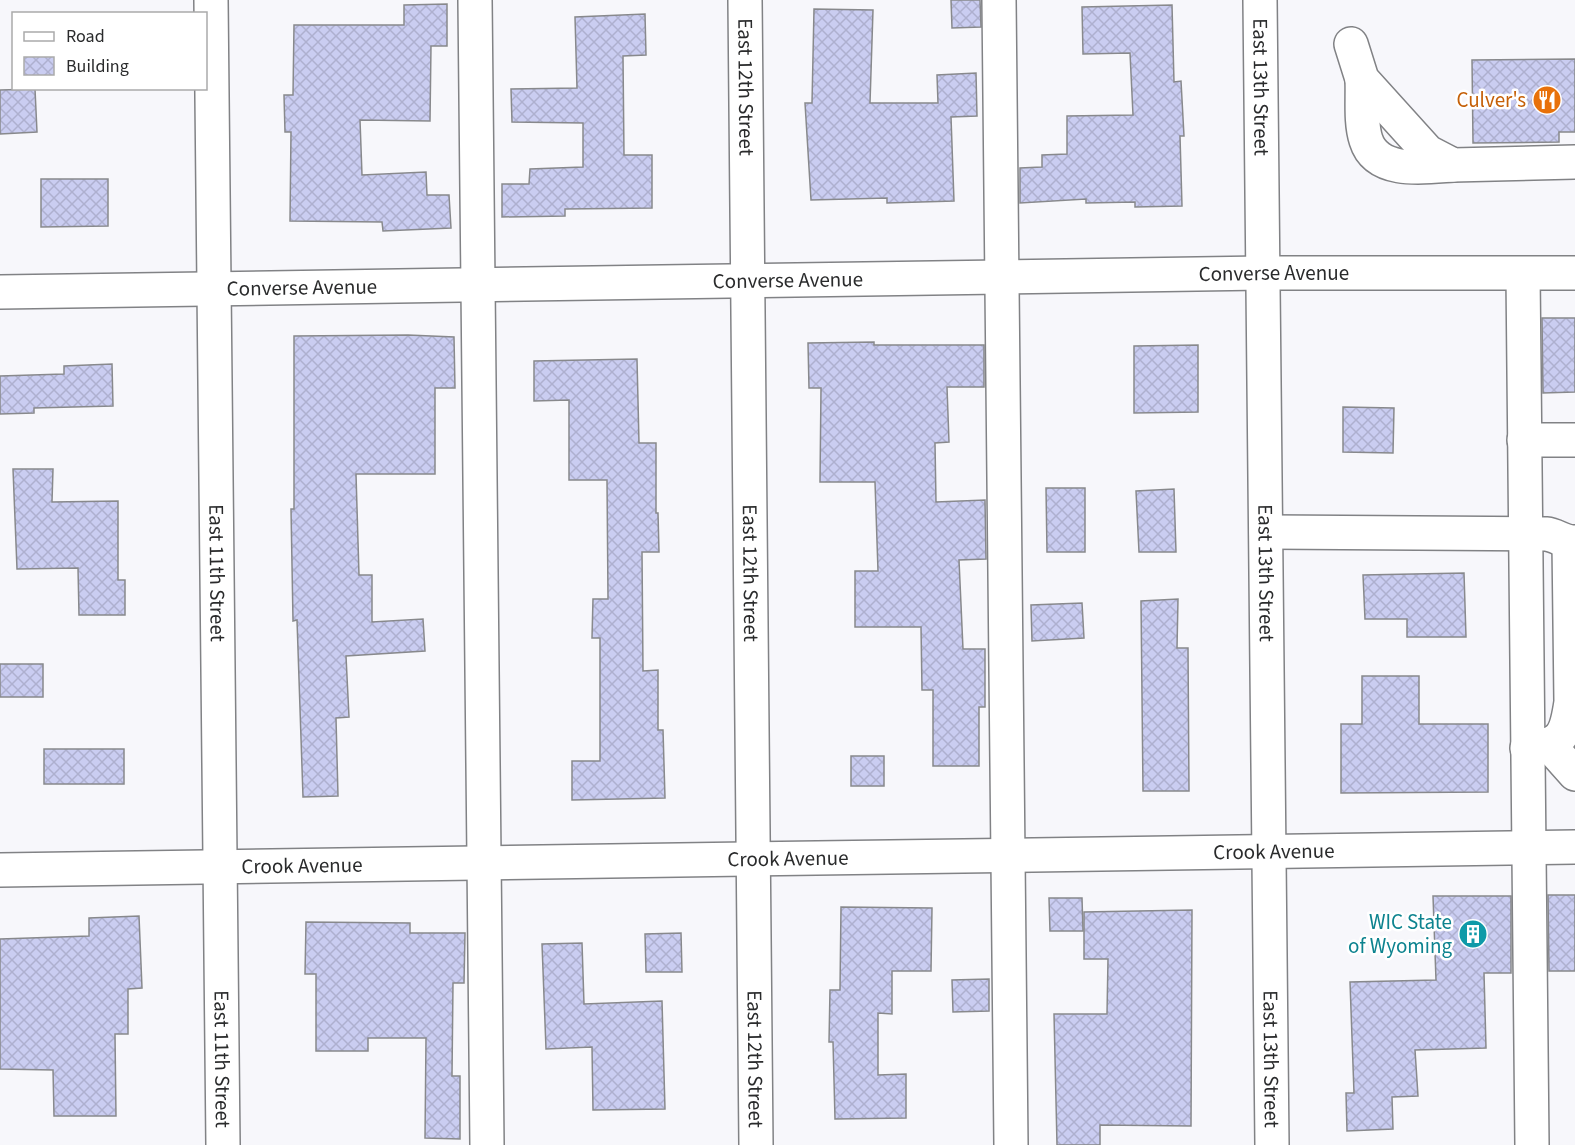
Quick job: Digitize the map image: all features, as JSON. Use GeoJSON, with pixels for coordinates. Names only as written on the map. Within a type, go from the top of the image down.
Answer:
{"type":"FeatureCollection","features":[{"type":"Feature","properties":{"kind":"street","name":"East 11th Street"},"geometry":{"type":"LineString","coordinates":[[211,0],[224,1145]]}},
{"type":"Feature","properties":{"kind":"street"},"geometry":{"type":"LineString","coordinates":[[475,0],[488,1145]]}},
{"type":"Feature","properties":{"kind":"street","name":"East 12th Street"},"geometry":{"type":"LineString","coordinates":[[745,0],[756,1145]]}},
{"type":"Feature","properties":{"kind":"street"},"geometry":{"type":"LineString","coordinates":[[999,0],[1011,1145]]}},
{"type":"Feature","properties":{"kind":"street","name":"East 13th Street"},"geometry":{"type":"LineString","coordinates":[[1260,0],[1272,1145]]}},
{"type":"Feature","properties":{"kind":"street"},"geometry":{"type":"LineString","coordinates":[[1351,44],[1362,79],[1366,141],[1380,160],[1408,168],[1575,162]]}},
{"type":"Feature","properties":{"kind":"street","name":"Converse Avenue"},"geometry":{"type":"LineString","coordinates":[[0,292],[1263,273],[1575,273]]}},
{"type":"Feature","properties":{"kind":"street"},"geometry":{"type":"LineString","coordinates":[[1523,274],[1525,534],[1538,747],[1528,848],[1532,1145]]}},
{"type":"Feature","properties":{"kind":"street"},"geometry":{"type":"LineString","coordinates":[[1524,440],[1575,440]]}},
{"type":"Feature","properties":{"kind":"street"},"geometry":{"type":"LineString","coordinates":[[1266,532],[1554,534],[1572,542],[1571,702],[1562,736],[1538,747]]}},
{"type":"Feature","properties":{"kind":"street"},"geometry":{"type":"LineString","coordinates":[[1538,747],[1575,774]]}},
{"type":"Feature","properties":{"kind":"street","name":"Crook Avenue"},"geometry":{"type":"LineString","coordinates":[[0,870],[1575,847]]}},
{"type":"Feature","properties":{"kind":"building"},"geometry":{"type":"Polygon","coordinates":[[[951,0],[980,0],[981,27],[952,28],[951,0]]]}},
{"type":"Feature","properties":{"kind":"building"},"geometry":{"type":"Polygon","coordinates":[[[447,4],[447,46],[431,46],[430,121],[360,120],[362,175],[426,172],[427,195],[449,195],[451,228],[383,231],[382,222],[290,221],[291,132],[285,132],[284,95],[293,95],[294,25],[404,25],[404,5],[447,4]]]}},
{"type":"Feature","properties":{"kind":"building"},"geometry":{"type":"Polygon","coordinates":[[[1172,5],[1174,82],[1181,81],[1184,136],[1180,136],[1182,206],[1135,207],[1135,202],[1086,203],[1086,199],[1020,203],[1020,168],[1042,167],[1042,155],[1067,154],[1067,116],[1133,115],[1130,53],[1083,54],[1082,7],[1172,5]]]}},
{"type":"Feature","properties":{"kind":"building"},"geometry":{"type":"Polygon","coordinates":[[[814,9],[873,10],[870,103],[938,103],[937,75],[976,73],[977,116],[951,117],[954,201],[887,203],[887,198],[811,200],[805,103],[812,103],[814,9]]]}},
{"type":"Feature","properties":{"kind":"building"},"geometry":{"type":"Polygon","coordinates":[[[645,14],[646,55],[623,56],[624,155],[652,155],[652,208],[565,209],[565,216],[502,217],[502,184],[529,184],[530,169],[583,167],[583,123],[512,122],[511,89],[577,88],[575,17],[645,14]]]}},
{"type":"Feature","properties":{"kind":"building"},"geometry":{"type":"Polygon","coordinates":[[[1575,59],[1575,132],[1559,132],[1559,142],[1473,143],[1472,60],[1575,59]]]}},
{"type":"Feature","properties":{"kind":"building"},"geometry":{"type":"Polygon","coordinates":[[[0,90],[35,90],[37,132],[0,134],[0,90]]]}},
{"type":"Feature","properties":{"kind":"building"},"geometry":{"type":"Polygon","coordinates":[[[41,179],[108,179],[108,226],[41,227],[41,179]]]}},
{"type":"Feature","properties":{"kind":"building"},"geometry":{"type":"Polygon","coordinates":[[[1542,318],[1575,318],[1575,392],[1543,393],[1542,318]]]}},
{"type":"Feature","properties":{"kind":"building"},"geometry":{"type":"Polygon","coordinates":[[[294,336],[454,337],[455,388],[435,388],[435,474],[356,474],[359,575],[372,575],[372,622],[423,619],[425,651],[346,656],[349,717],[336,718],[338,796],[303,797],[297,620],[293,621],[291,509],[294,509],[294,336]]]}},
{"type":"Feature","properties":{"kind":"building"},"geometry":{"type":"Polygon","coordinates":[[[874,342],[874,345],[984,345],[984,387],[947,387],[949,442],[935,443],[936,502],[985,500],[986,559],[959,560],[963,649],[985,649],[985,707],[979,707],[979,766],[933,766],[933,690],[922,690],[921,627],[855,627],[855,571],[878,571],[875,482],[820,482],[821,388],[809,388],[808,343],[874,342]]]}},
{"type":"Feature","properties":{"kind":"building"},"geometry":{"type":"Polygon","coordinates":[[[1198,345],[1198,412],[1134,413],[1134,346],[1198,345]]]}},
{"type":"Feature","properties":{"kind":"building"},"geometry":{"type":"Polygon","coordinates":[[[637,359],[639,443],[656,443],[656,513],[658,513],[659,552],[642,552],[643,671],[658,670],[658,730],[663,730],[665,798],[572,800],[572,761],[600,761],[600,638],[592,638],[593,599],[608,599],[607,480],[569,480],[569,400],[534,401],[534,361],[637,359]]]}},
{"type":"Feature","properties":{"kind":"building"},"geometry":{"type":"Polygon","coordinates":[[[112,364],[113,406],[34,408],[34,413],[0,414],[0,376],[64,374],[64,366],[112,364]]]}},
{"type":"Feature","properties":{"kind":"building"},"geometry":{"type":"Polygon","coordinates":[[[1343,407],[1394,408],[1393,453],[1343,452],[1343,407]]]}},
{"type":"Feature","properties":{"kind":"building"},"geometry":{"type":"Polygon","coordinates":[[[13,469],[53,469],[52,502],[118,501],[118,580],[125,580],[125,615],[79,615],[78,568],[17,569],[13,469]]]}},
{"type":"Feature","properties":{"kind":"building"},"geometry":{"type":"Polygon","coordinates":[[[1046,488],[1085,488],[1085,552],[1047,552],[1046,488]]]}},
{"type":"Feature","properties":{"kind":"building"},"geometry":{"type":"Polygon","coordinates":[[[1174,489],[1176,552],[1139,552],[1136,491],[1174,489]]]}},
{"type":"Feature","properties":{"kind":"building"},"geometry":{"type":"Polygon","coordinates":[[[1464,573],[1466,637],[1407,637],[1407,619],[1365,619],[1363,575],[1464,573]]]}},
{"type":"Feature","properties":{"kind":"building"},"geometry":{"type":"Polygon","coordinates":[[[1178,599],[1177,648],[1188,648],[1189,791],[1143,791],[1141,601],[1178,599]]]}},
{"type":"Feature","properties":{"kind":"building"},"geometry":{"type":"Polygon","coordinates":[[[1082,603],[1084,638],[1032,641],[1031,605],[1082,603]]]}},
{"type":"Feature","properties":{"kind":"building"},"geometry":{"type":"Polygon","coordinates":[[[0,664],[43,664],[43,697],[0,697],[0,664]]]}},
{"type":"Feature","properties":{"kind":"building"},"geometry":{"type":"Polygon","coordinates":[[[1362,676],[1419,676],[1419,724],[1488,724],[1488,792],[1341,793],[1341,724],[1362,724],[1362,676]]]}},
{"type":"Feature","properties":{"kind":"building"},"geometry":{"type":"Polygon","coordinates":[[[44,749],[124,749],[124,784],[44,784],[44,749]]]}},
{"type":"Feature","properties":{"kind":"building"},"geometry":{"type":"Polygon","coordinates":[[[851,756],[884,756],[884,786],[851,786],[851,756]]]}},
{"type":"Feature","properties":{"kind":"building"},"geometry":{"type":"Polygon","coordinates":[[[1548,895],[1575,895],[1575,971],[1549,971],[1548,895]]]}},
{"type":"Feature","properties":{"kind":"building"},"geometry":{"type":"Polygon","coordinates":[[[1433,896],[1511,896],[1511,973],[1484,973],[1486,1048],[1415,1050],[1418,1096],[1392,1097],[1393,1129],[1347,1131],[1346,1093],[1354,1093],[1350,982],[1436,980],[1433,896]]]}},
{"type":"Feature","properties":{"kind":"building"},"geometry":{"type":"Polygon","coordinates":[[[1049,898],[1082,898],[1083,931],[1050,931],[1049,898]]]}},
{"type":"Feature","properties":{"kind":"building"},"geometry":{"type":"Polygon","coordinates":[[[841,907],[932,908],[931,971],[892,971],[892,1014],[878,1013],[878,1075],[906,1074],[906,1118],[835,1119],[833,1042],[829,1042],[830,990],[840,990],[841,907]]]}},
{"type":"Feature","properties":{"kind":"building"},"geometry":{"type":"Polygon","coordinates":[[[1192,910],[1191,1126],[1100,1125],[1100,1145],[1057,1145],[1054,1014],[1107,1014],[1108,959],[1084,959],[1084,912],[1192,910]]]}},
{"type":"Feature","properties":{"kind":"building"},"geometry":{"type":"Polygon","coordinates":[[[139,916],[142,988],[128,989],[128,1034],[115,1034],[116,1116],[54,1116],[53,1070],[0,1069],[0,939],[89,936],[89,918],[139,916]]]}},
{"type":"Feature","properties":{"kind":"building"},"geometry":{"type":"Polygon","coordinates":[[[306,922],[410,923],[410,933],[465,933],[464,983],[453,983],[452,1076],[460,1076],[460,1139],[425,1138],[426,1038],[368,1038],[368,1051],[316,1051],[316,974],[305,974],[306,922]]]}},
{"type":"Feature","properties":{"kind":"building"},"geometry":{"type":"Polygon","coordinates":[[[681,933],[682,972],[646,972],[645,934],[681,933]]]}},
{"type":"Feature","properties":{"kind":"building"},"geometry":{"type":"Polygon","coordinates":[[[582,943],[584,1004],[662,1001],[665,1109],[593,1110],[592,1047],[546,1049],[542,944],[582,943]]]}},
{"type":"Feature","properties":{"kind":"building"},"geometry":{"type":"Polygon","coordinates":[[[989,979],[989,1011],[953,1012],[952,980],[989,979]]]}},
{"type":"Feature","properties":{"kind":"place","name":"Culver's"},"geometry":{"type":"Point","coordinates":[1547,100]}},
{"type":"Feature","properties":{"kind":"place","name":"WIC State of Wyoming"},"geometry":{"type":"Point","coordinates":[1473,934]}}]}
